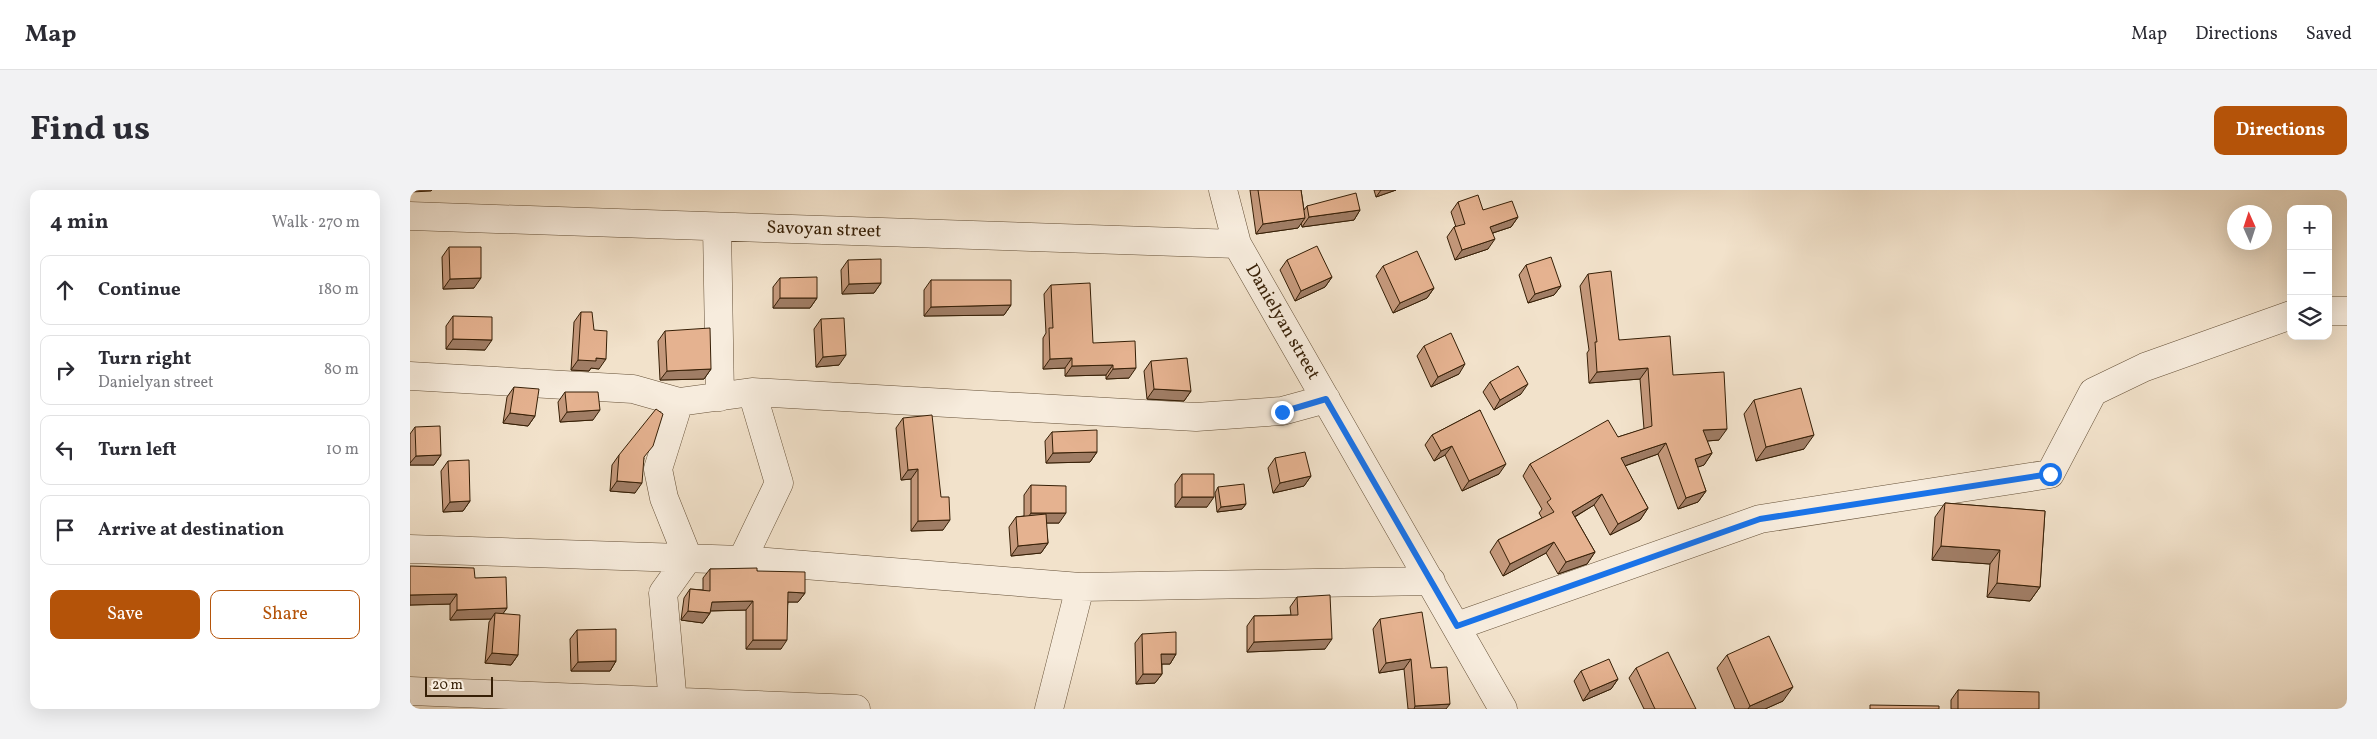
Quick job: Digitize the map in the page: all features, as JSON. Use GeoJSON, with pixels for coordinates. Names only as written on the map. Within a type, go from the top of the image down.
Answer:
{"type":"FeatureCollection","features":[{"type":"Feature","properties":{"kind":"street","name":"Danielyan street"},"geometry":{"type":"LineString","coordinates":[[1223,190],[1237,244],[1431,580],[1503,709]]}},
{"type":"Feature","properties":{"kind":"street","name":"Savoyan street"},"geometry":{"type":"LineString","coordinates":[[410,216],[1237,244]]}},
{"type":"Feature","properties":{"kind":"street"},"geometry":{"type":"LineString","coordinates":[[717,226],[720,396]]}},
{"type":"Feature","properties":{"kind":"street"},"geometry":{"type":"LineString","coordinates":[[2332,311],[2347,311]]}},
{"type":"Feature","properties":{"kind":"street"},"geometry":{"type":"LineString","coordinates":[[1457,626],[1760,519],[2050,474],[2093,392],[2145,367],[2287,316]]}},
{"type":"Feature","properties":{"kind":"street"},"geometry":{"type":"LineString","coordinates":[[410,376],[633,389],[678,402],[752,392],[1196,417],[1282,412],[1326,399]]}},
{"type":"Feature","properties":{"kind":"street"},"geometry":{"type":"LineString","coordinates":[[742,560],[779,483],[752,392]]}},
{"type":"Feature","properties":{"kind":"street"},"geometry":{"type":"LineString","coordinates":[[678,402],[658,469],[664,498],[688,558]]}},
{"type":"Feature","properties":{"kind":"street"},"geometry":{"type":"LineString","coordinates":[[410,550],[742,560],[1080,587],[1431,580]]}},
{"type":"Feature","properties":{"kind":"street"},"geometry":{"type":"LineString","coordinates":[[688,558],[663,593],[690,705]]}},
{"type":"Feature","properties":{"kind":"street"},"geometry":{"type":"LineString","coordinates":[[1049,709],[1080,587]]}},
{"type":"Feature","properties":{"kind":"street"},"geometry":{"type":"LineString","coordinates":[[410,691],[690,705],[856,709]]}},
{"type":"Feature","properties":{"kind":"building"},"geometry":{"type":"Polygon","coordinates":[[[1258,190],[1301,190],[1305,218],[1263,224],[1258,190]]]}},
{"type":"Feature","properties":{"kind":"building"},"geometry":{"type":"Polygon","coordinates":[[[1356,193],[1360,210],[1309,217],[1307,206],[1356,193]]]}},
{"type":"Feature","properties":{"kind":"building"},"geometry":{"type":"Polygon","coordinates":[[[1478,195],[1483,210],[1512,201],[1518,217],[1490,227],[1495,239],[1462,250],[1454,227],[1465,224],[1458,202],[1478,195]]]}},
{"type":"Feature","properties":{"kind":"building"},"geometry":{"type":"Polygon","coordinates":[[[1317,246],[1332,277],[1301,291],[1287,260],[1317,246]]]}},
{"type":"Feature","properties":{"kind":"building"},"geometry":{"type":"Polygon","coordinates":[[[449,247],[481,247],[481,278],[450,279],[449,247]]]}},
{"type":"Feature","properties":{"kind":"building"},"geometry":{"type":"Polygon","coordinates":[[[1417,251],[1434,288],[1400,303],[1383,266],[1417,251]]]}},
{"type":"Feature","properties":{"kind":"building"},"geometry":{"type":"Polygon","coordinates":[[[1551,257],[1561,286],[1535,294],[1526,265],[1551,257]]]}},
{"type":"Feature","properties":{"kind":"building"},"geometry":{"type":"Polygon","coordinates":[[[881,259],[881,283],[849,284],[848,260],[881,259]]]}},
{"type":"Feature","properties":{"kind":"building"},"geometry":{"type":"Polygon","coordinates":[[[1611,271],[1619,340],[1670,336],[1673,375],[1724,372],[1727,429],[1703,430],[1712,453],[1695,459],[1706,491],[1686,498],[1666,443],[1621,458],[1648,508],[1618,524],[1602,494],[1572,512],[1595,552],[1566,562],[1554,542],[1510,564],[1498,540],[1554,512],[1547,502],[1551,499],[1530,464],[1608,420],[1618,437],[1652,426],[1648,368],[1597,372],[1595,342],[1597,342],[1588,274],[1611,271]]]}},
{"type":"Feature","properties":{"kind":"building"},"geometry":{"type":"Polygon","coordinates":[[[817,277],[817,298],[780,298],[780,278],[817,277]]]}},
{"type":"Feature","properties":{"kind":"building"},"geometry":{"type":"Polygon","coordinates":[[[931,280],[1011,280],[1011,305],[931,307],[931,280]]]}},
{"type":"Feature","properties":{"kind":"building"},"geometry":{"type":"Polygon","coordinates":[[[1090,283],[1093,343],[1135,341],[1136,368],[1113,369],[1113,365],[1072,366],[1072,358],[1050,359],[1049,328],[1053,328],[1051,285],[1090,283]]]}},
{"type":"Feature","properties":{"kind":"building"},"geometry":{"type":"Polygon","coordinates":[[[581,312],[592,312],[594,330],[607,331],[606,359],[596,358],[596,361],[578,360],[581,312]]]}},
{"type":"Feature","properties":{"kind":"building"},"geometry":{"type":"Polygon","coordinates":[[[453,316],[492,317],[492,340],[453,339],[453,316]]]}},
{"type":"Feature","properties":{"kind":"building"},"geometry":{"type":"Polygon","coordinates":[[[844,318],[846,355],[823,357],[821,319],[844,318]]]}},
{"type":"Feature","properties":{"kind":"building"},"geometry":{"type":"Polygon","coordinates":[[[710,328],[711,369],[667,371],[665,331],[710,328]]]}},
{"type":"Feature","properties":{"kind":"building"},"geometry":{"type":"Polygon","coordinates":[[[1451,333],[1465,364],[1438,377],[1424,346],[1451,333]]]}},
{"type":"Feature","properties":{"kind":"building"},"geometry":{"type":"Polygon","coordinates":[[[1187,358],[1191,391],[1154,389],[1151,361],[1187,358]]]}},
{"type":"Feature","properties":{"kind":"building"},"geometry":{"type":"Polygon","coordinates":[[[1518,366],[1528,384],[1500,400],[1490,382],[1518,366]]]}},
{"type":"Feature","properties":{"kind":"building"},"geometry":{"type":"Polygon","coordinates":[[[514,387],[539,389],[535,416],[510,413],[514,387]]]}},
{"type":"Feature","properties":{"kind":"building"},"geometry":{"type":"Polygon","coordinates":[[[1801,388],[1814,435],[1766,447],[1754,400],[1801,388]]]}},
{"type":"Feature","properties":{"kind":"building"},"geometry":{"type":"Polygon","coordinates":[[[565,392],[598,392],[600,410],[567,412],[565,392]]]}},
{"type":"Feature","properties":{"kind":"building"},"geometry":{"type":"Polygon","coordinates":[[[656,409],[663,414],[653,446],[644,457],[642,483],[617,481],[619,455],[656,409]]]}},
{"type":"Feature","properties":{"kind":"building"},"geometry":{"type":"Polygon","coordinates":[[[1480,410],[1506,464],[1469,481],[1452,446],[1441,451],[1432,435],[1480,410]]]}},
{"type":"Feature","properties":{"kind":"building"},"geometry":{"type":"Polygon","coordinates":[[[932,415],[941,497],[949,497],[950,520],[918,521],[918,469],[908,470],[903,418],[932,415]]]}},
{"type":"Feature","properties":{"kind":"building"},"geometry":{"type":"Polygon","coordinates":[[[440,426],[441,455],[416,456],[415,427],[440,426]]]}},
{"type":"Feature","properties":{"kind":"building"},"geometry":{"type":"Polygon","coordinates":[[[1097,430],[1097,452],[1053,453],[1052,432],[1097,430]]]}},
{"type":"Feature","properties":{"kind":"building"},"geometry":{"type":"Polygon","coordinates":[[[1305,452],[1311,476],[1280,483],[1275,458],[1305,452]]]}},
{"type":"Feature","properties":{"kind":"building"},"geometry":{"type":"Polygon","coordinates":[[[469,460],[470,501],[450,502],[448,461],[469,460]]]}},
{"type":"Feature","properties":{"kind":"building"},"geometry":{"type":"Polygon","coordinates":[[[1182,474],[1214,474],[1214,497],[1182,497],[1182,474]]]}},
{"type":"Feature","properties":{"kind":"building"},"geometry":{"type":"Polygon","coordinates":[[[1244,484],[1246,504],[1221,507],[1218,487],[1244,484]]]}},
{"type":"Feature","properties":{"kind":"building"},"geometry":{"type":"Polygon","coordinates":[[[1031,485],[1066,486],[1066,513],[1031,513],[1031,485]]]}},
{"type":"Feature","properties":{"kind":"building"},"geometry":{"type":"Polygon","coordinates":[[[1945,503],[2045,511],[2040,587],[1997,583],[2000,550],[1941,546],[1945,503]]]}},
{"type":"Feature","properties":{"kind":"building"},"geometry":{"type":"Polygon","coordinates":[[[1046,514],[1048,543],[1018,546],[1016,517],[1046,514]]]}},
{"type":"Feature","properties":{"kind":"building"},"geometry":{"type":"Polygon","coordinates":[[[410,566],[474,568],[475,578],[506,577],[507,608],[457,610],[457,594],[410,595],[410,566]]]}},
{"type":"Feature","properties":{"kind":"building"},"geometry":{"type":"Polygon","coordinates":[[[757,568],[757,571],[805,572],[805,593],[788,592],[787,640],[753,640],[753,601],[712,602],[710,613],[688,611],[690,589],[710,591],[710,569],[757,568]]]}},
{"type":"Feature","properties":{"kind":"building"},"geometry":{"type":"Polygon","coordinates":[[[1330,595],[1332,639],[1254,642],[1254,616],[1298,615],[1297,597],[1330,595]]]}},
{"type":"Feature","properties":{"kind":"building"},"geometry":{"type":"Polygon","coordinates":[[[1422,612],[1431,668],[1447,667],[1450,704],[1415,706],[1411,659],[1386,663],[1380,619],[1422,612]]]}},
{"type":"Feature","properties":{"kind":"building"},"geometry":{"type":"Polygon","coordinates":[[[495,613],[520,615],[518,655],[492,653],[495,613]]]}},
{"type":"Feature","properties":{"kind":"building"},"geometry":{"type":"Polygon","coordinates":[[[616,629],[616,661],[578,662],[577,630],[616,629]]]}},
{"type":"Feature","properties":{"kind":"building"},"geometry":{"type":"Polygon","coordinates":[[[1176,632],[1176,654],[1161,654],[1162,674],[1143,674],[1142,634],[1176,632]]]}},
{"type":"Feature","properties":{"kind":"building"},"geometry":{"type":"Polygon","coordinates":[[[1769,636],[1793,687],[1750,706],[1727,655],[1769,636]]]}},
{"type":"Feature","properties":{"kind":"building"},"geometry":{"type":"Polygon","coordinates":[[[1668,652],[1696,709],[1655,709],[1636,668],[1668,652]]]}},
{"type":"Feature","properties":{"kind":"building"},"geometry":{"type":"Polygon","coordinates":[[[1609,659],[1618,679],[1590,691],[1581,671],[1609,659]]]}},
{"type":"Feature","properties":{"kind":"building"},"geometry":{"type":"Polygon","coordinates":[[[1958,690],[2039,692],[2039,709],[1958,709],[1958,690]]]}},
{"type":"Feature","properties":{"kind":"building"},"geometry":{"type":"Polygon","coordinates":[[[1870,705],[1939,706],[1939,709],[1870,709],[1870,705]]]}},
{"type":"Feature","properties":{"kind":"route"},"geometry":{"type":"LineString","coordinates":[[1282,412],[1326,399],[1457,626],[1760,519],[2050,474]]}}]}
